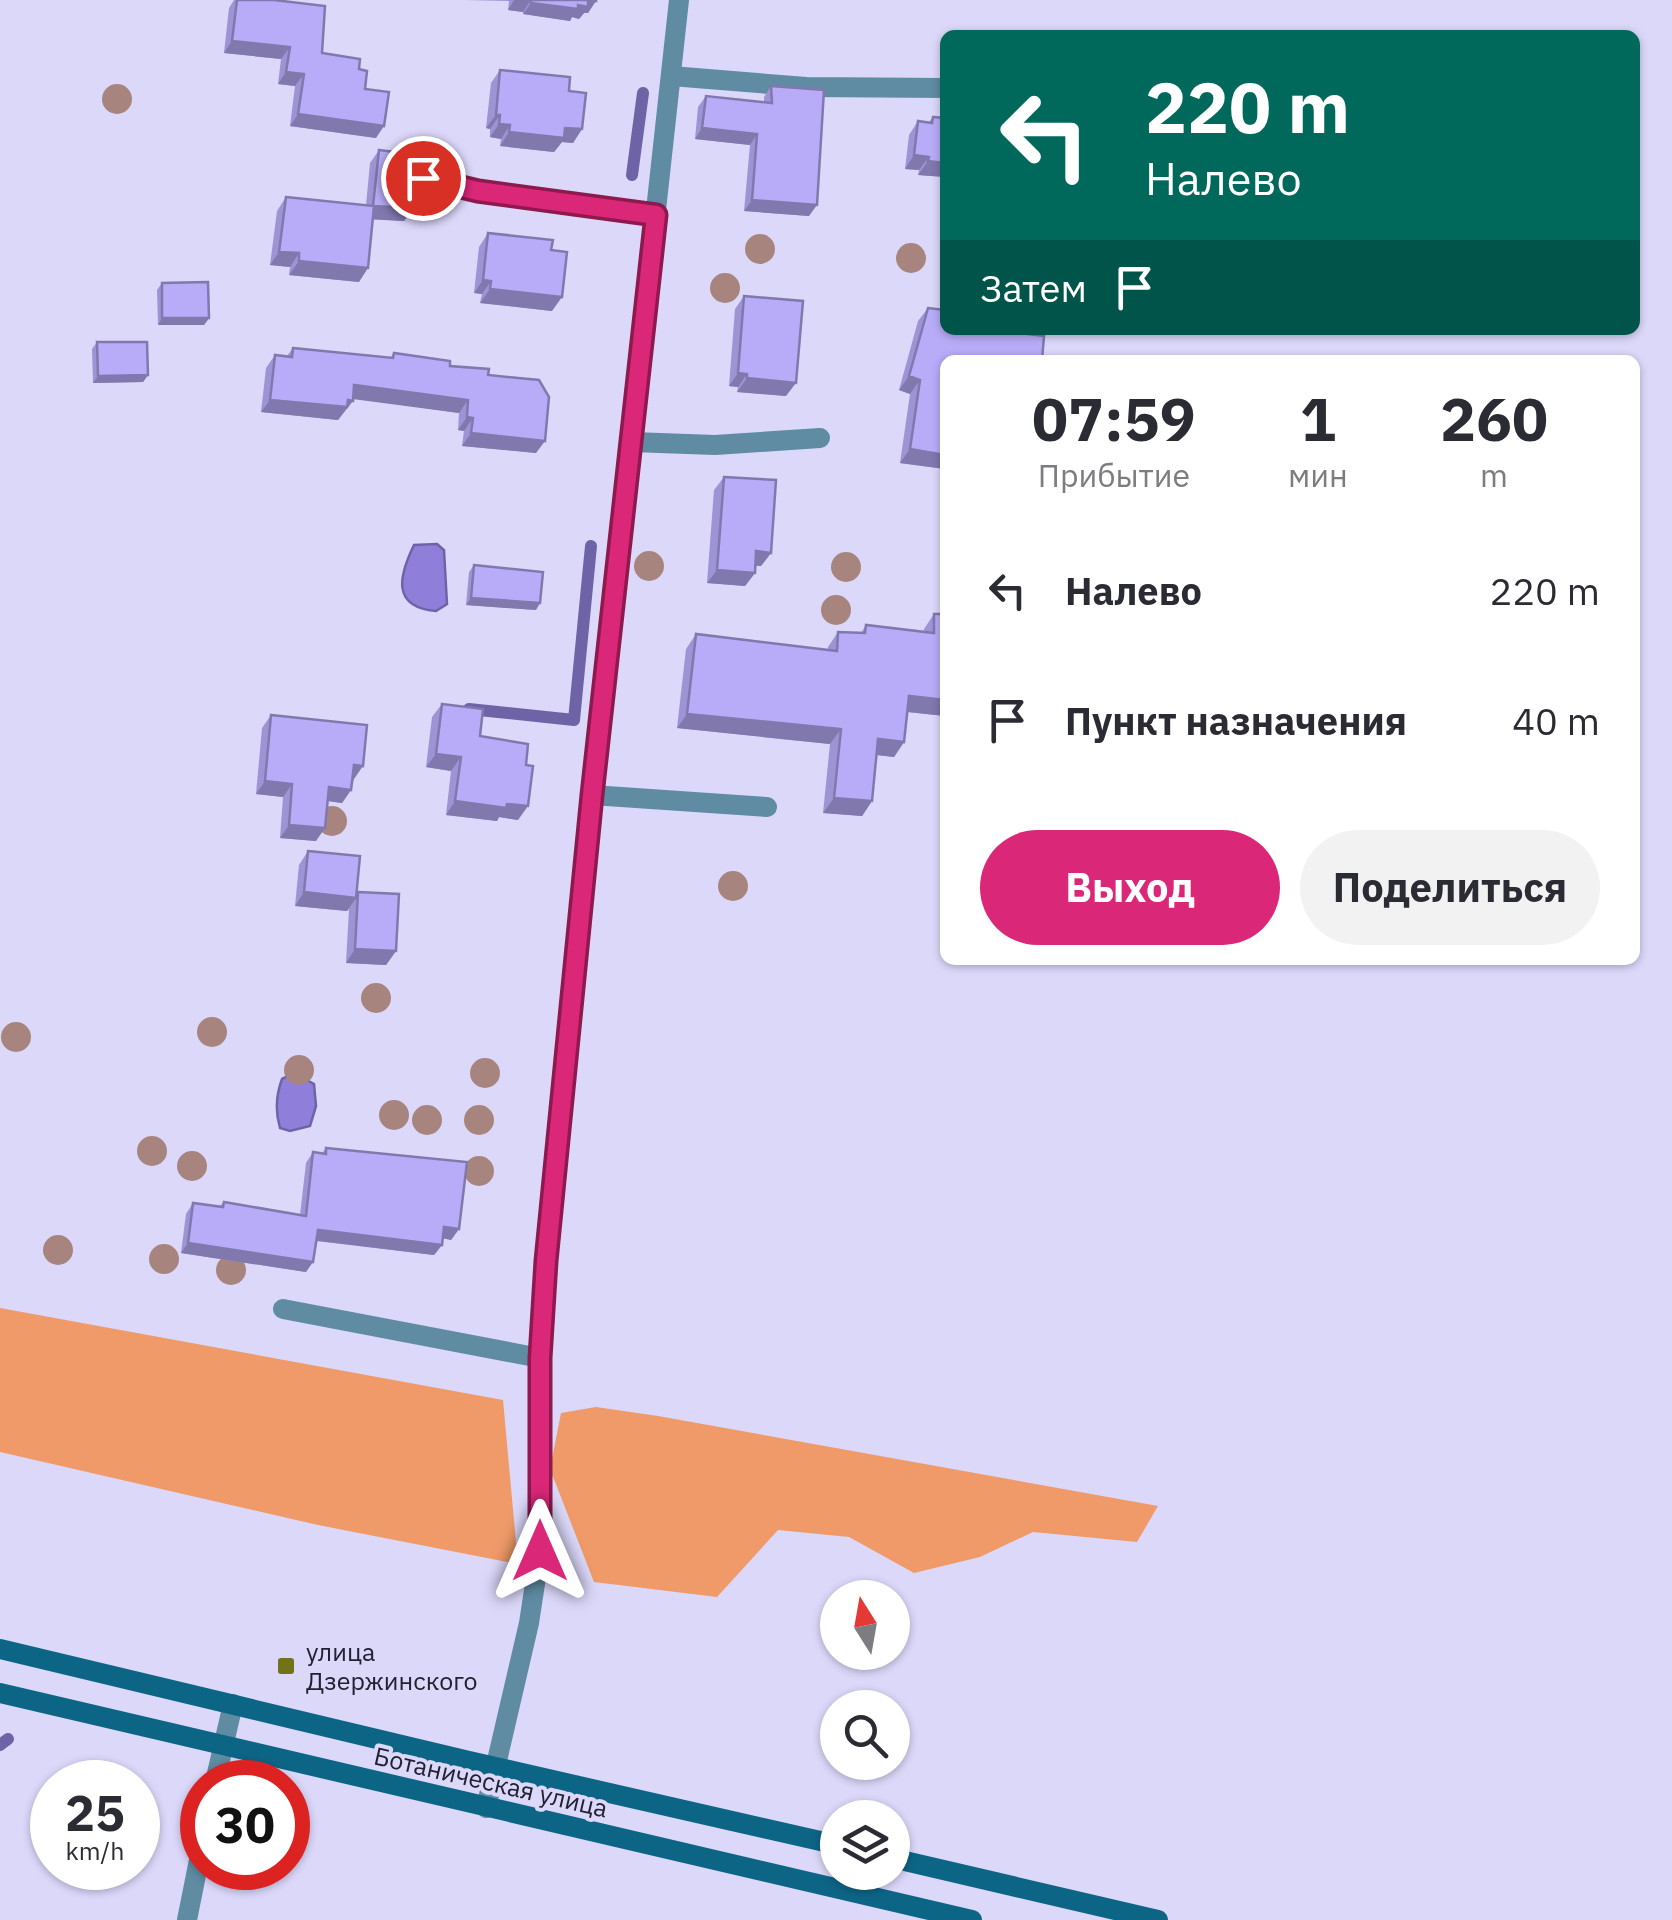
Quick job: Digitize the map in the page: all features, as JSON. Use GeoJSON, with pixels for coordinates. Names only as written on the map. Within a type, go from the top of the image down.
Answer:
{"type":"FeatureCollection","features":[{"type":"Feature","properties":{"kind":"street"},"geometry":{"type":"LineString","coordinates":[[486,1808],[530,1623],[540,1551],[540,1358],[546,1261],[592,795],[680,0]]}},
{"type":"Feature","properties":{"kind":"street"},"geometry":{"type":"LineString","coordinates":[[671,76],[806,87],[940,88]]}},
{"type":"Feature","properties":{"kind":"street"},"geometry":{"type":"LineString","coordinates":[[423,178],[478,191],[656,215]]}},
{"type":"Feature","properties":{"kind":"street"},"geometry":{"type":"LineString","coordinates":[[632,442],[715,445],[820,438]]}},
{"type":"Feature","properties":{"kind":"street"},"geometry":{"type":"LineString","coordinates":[[592,795],[766,806]]}},
{"type":"Feature","properties":{"kind":"street"},"geometry":{"type":"LineString","coordinates":[[283,1309],[540,1358]]}},
{"type":"Feature","properties":{"kind":"street","name":"Ботаническая улица"},"geometry":{"type":"LineString","coordinates":[[0,1649],[820,1841]]}},
{"type":"Feature","properties":{"kind":"street","name":"Ботаническая улица"},"geometry":{"type":"LineString","coordinates":[[0,1693],[972,1920]]}},
{"type":"Feature","properties":{"kind":"street"},"geometry":{"type":"LineString","coordinates":[[220,1760],[233,1704]]}},
{"type":"Feature","properties":{"kind":"street"},"geometry":{"type":"LineString","coordinates":[[910,1862],[1158,1920]]}},
{"type":"Feature","properties":{"kind":"street"},"geometry":{"type":"LineString","coordinates":[[187,1920],[193,1890]]}},
{"type":"Feature","properties":{"kind":"shaded area"},"geometry":{"type":"Polygon","coordinates":[[[437,544],[444,550],[447,604],[436,611],[411,603],[402,588],[414,545],[437,544]]]}},
{"type":"Feature","properties":{"kind":"shaded area"},"geometry":{"type":"Polygon","coordinates":[[[294,1073],[314,1084],[316,1106],[310,1126],[290,1131],[280,1128],[277,1103],[282,1079],[294,1073]]]}},
{"type":"Feature","properties":{"kind":"shaded area"},"geometry":{"type":"Polygon","coordinates":[[[0,1308],[503,1400],[518,1564],[318,1525],[0,1452],[0,1308]]]}},
{"type":"Feature","properties":{"kind":"shaded area"},"geometry":{"type":"Polygon","coordinates":[[[596,1407],[1158,1506],[1137,1542],[1033,1532],[980,1557],[914,1573],[849,1537],[778,1530],[717,1597],[594,1582],[550,1469],[561,1413],[596,1407]]]}},
{"type":"Feature","properties":{"kind":"building"},"geometry":{"type":"Polygon","coordinates":[[[237,0],[325,6],[322,53],[360,59],[359,69],[367,71],[365,89],[389,92],[384,126],[298,114],[304,74],[286,72],[290,47],[232,41],[237,0]]]}},
{"type":"Feature","properties":{"kind":"building"},"geometry":{"type":"Polygon","coordinates":[[[531,0],[596,1],[588,1],[588,7],[578,5],[578,9],[531,0]]]}},
{"type":"Feature","properties":{"kind":"building"},"geometry":{"type":"Polygon","coordinates":[[[500,70],[570,77],[569,91],[586,93],[582,129],[565,128],[564,138],[509,132],[510,125],[499,124],[500,115],[496,115],[500,70]]]}},
{"type":"Feature","properties":{"kind":"building"},"geometry":{"type":"Polygon","coordinates":[[[771,86],[824,90],[817,205],[752,200],[757,134],[702,128],[706,96],[772,103],[771,86]]]}},
{"type":"Feature","properties":{"kind":"building"},"geometry":{"type":"Polygon","coordinates":[[[933,117],[940,118],[940,162],[914,155],[918,121],[932,123],[933,117]]]}},
{"type":"Feature","properties":{"kind":"building"},"geometry":{"type":"Polygon","coordinates":[[[379,150],[419,155],[413,208],[373,206],[379,150]]]}},
{"type":"Feature","properties":{"kind":"building"},"geometry":{"type":"Polygon","coordinates":[[[286,197],[374,206],[368,268],[299,261],[299,253],[279,252],[286,197]]]}},
{"type":"Feature","properties":{"kind":"building"},"geometry":{"type":"Polygon","coordinates":[[[488,233],[553,240],[551,250],[567,252],[562,297],[490,289],[491,281],[483,280],[488,233]]]}},
{"type":"Feature","properties":{"kind":"building"},"geometry":{"type":"Polygon","coordinates":[[[208,282],[209,318],[162,318],[162,283],[208,282]]]}},
{"type":"Feature","properties":{"kind":"building"},"geometry":{"type":"Polygon","coordinates":[[[744,296],[803,301],[796,383],[747,378],[747,374],[738,373],[744,296]]]}},
{"type":"Feature","properties":{"kind":"building"},"geometry":{"type":"Polygon","coordinates":[[[928,308],[940,309],[940,335],[1044,336],[1042,355],[940,355],[940,454],[910,449],[920,380],[909,376],[928,308]]]}},
{"type":"Feature","properties":{"kind":"building"},"geometry":{"type":"Polygon","coordinates":[[[97,342],[147,342],[148,375],[98,376],[97,342]]]}},
{"type":"Feature","properties":{"kind":"building"},"geometry":{"type":"Polygon","coordinates":[[[293,348],[393,358],[394,353],[450,361],[450,366],[489,369],[488,375],[539,380],[549,397],[545,441],[471,433],[473,418],[467,417],[468,400],[354,385],[353,401],[348,400],[347,407],[270,400],[275,355],[292,357],[293,348]]]}},
{"type":"Feature","properties":{"kind":"building"},"geometry":{"type":"Polygon","coordinates":[[[724,477],[776,480],[771,553],[756,551],[755,573],[717,570],[724,477]]]}},
{"type":"Feature","properties":{"kind":"building"},"geometry":{"type":"Polygon","coordinates":[[[474,565],[543,572],[540,603],[471,598],[474,565]]]}},
{"type":"Feature","properties":{"kind":"building"},"geometry":{"type":"Polygon","coordinates":[[[934,614],[940,614],[940,699],[909,696],[904,742],[878,739],[872,801],[834,798],[841,729],[687,714],[696,634],[837,651],[838,632],[865,633],[866,625],[934,633],[934,614]]]}},
{"type":"Feature","properties":{"kind":"building"},"geometry":{"type":"Polygon","coordinates":[[[442,704],[483,709],[480,736],[528,744],[526,765],[533,766],[528,806],[507,804],[506,808],[455,801],[461,757],[436,754],[442,704]]]}},
{"type":"Feature","properties":{"kind":"building"},"geometry":{"type":"Polygon","coordinates":[[[271,715],[367,725],[363,766],[354,765],[351,790],[329,787],[325,828],[289,825],[292,784],[265,781],[271,715]]]}},
{"type":"Feature","properties":{"kind":"building"},"geometry":{"type":"Polygon","coordinates":[[[308,851],[360,856],[356,898],[304,892],[308,851]]]}},
{"type":"Feature","properties":{"kind":"building"},"geometry":{"type":"Polygon","coordinates":[[[358,892],[399,894],[396,951],[355,949],[358,892]]]}},
{"type":"Feature","properties":{"kind":"building"},"geometry":{"type":"Polygon","coordinates":[[[326,1148],[467,1162],[459,1229],[444,1227],[442,1245],[318,1230],[313,1262],[188,1243],[193,1203],[223,1207],[224,1202],[306,1216],[313,1152],[326,1154],[326,1148]]]}},
{"type":"Feature","properties":{"kind":"waterway"},"geometry":{"type":"LineString","coordinates":[[632,175],[643,93]]}},
{"type":"Feature","properties":{"kind":"waterway"},"geometry":{"type":"LineString","coordinates":[[469,709],[574,720],[591,546]]}},
{"type":"Feature","properties":{"kind":"waterway"},"geometry":{"type":"LineString","coordinates":[[0,1745],[8,1739]]}},
{"type":"Feature","properties":{"kind":"place","name":"улица Дзержинского"},"geometry":{"type":"Point","coordinates":[286,1666]}},
{"type":"Feature","properties":{"kind":"route"},"geometry":{"type":"LineString","coordinates":[[423,178],[478,191],[656,215],[546,1261],[540,1358],[540,1551]]}}]}
